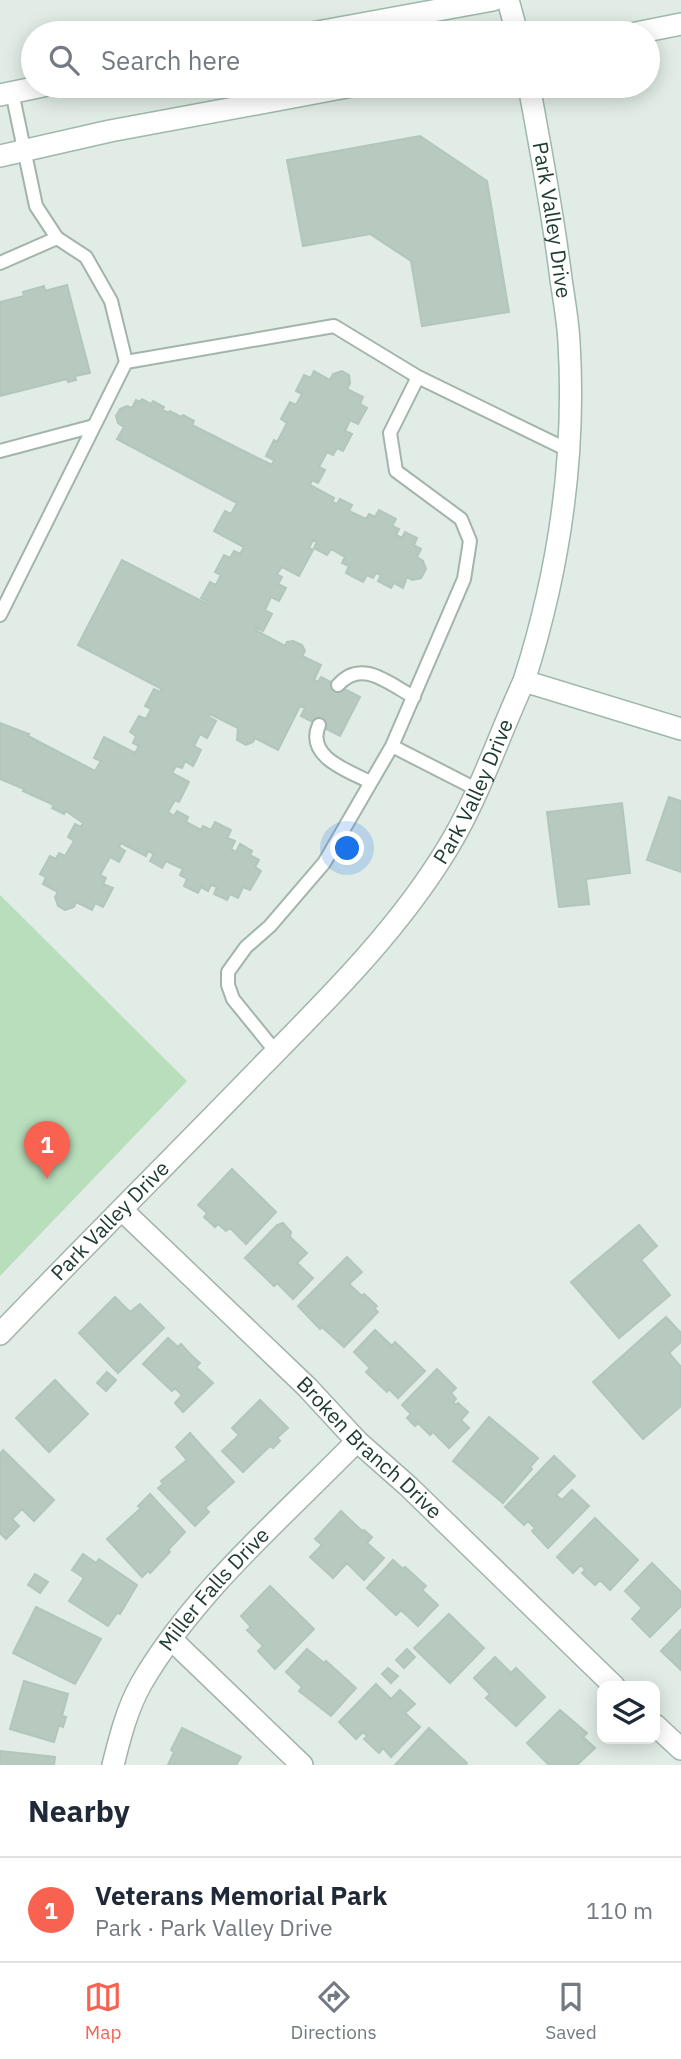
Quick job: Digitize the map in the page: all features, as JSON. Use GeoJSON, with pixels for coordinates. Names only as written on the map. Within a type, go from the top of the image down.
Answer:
{"type":"FeatureCollection","features":[{"type":"Feature","properties":{"kind":"street"},"geometry":{"type":"LineString","coordinates":[[378,21],[493,0]]}},
{"type":"Feature","properties":{"kind":"street"},"geometry":{"type":"LineString","coordinates":[[508,0],[514,21]]}},
{"type":"Feature","properties":{"kind":"street"},"geometry":{"type":"LineString","coordinates":[[660,28],[681,24]]}},
{"type":"Feature","properties":{"kind":"street"},"geometry":{"type":"LineString","coordinates":[[0,156],[136,126],[287,98]]}},
{"type":"Feature","properties":{"kind":"street","name":"Park Valley Drive"},"geometry":{"type":"LineString","coordinates":[[0,1334],[338,988],[413,899],[448,849],[478,790],[524,681],[542,624],[560,541],[570,451],[569,342],[553,216],[531,98]]}},
{"type":"Feature","properties":{"kind":"street"},"geometry":{"type":"LineString","coordinates":[[524,681],[681,729]]}},
{"type":"Feature","properties":{"kind":"street","name":"Broken Branch Drive"},"geometry":{"type":"LineString","coordinates":[[122,1210],[307,1387],[357,1441],[408,1486],[609,1681]]}},
{"type":"Feature","properties":{"kind":"street","name":"Miller Falls Drive"},"geometry":{"type":"LineString","coordinates":[[113,1765],[123,1725],[140,1686],[195,1606],[357,1441]]}},
{"type":"Feature","properties":{"kind":"street"},"geometry":{"type":"LineString","coordinates":[[171,1639],[302,1765]]}},
{"type":"Feature","properties":{"kind":"street"},"geometry":{"type":"LineString","coordinates":[[660,1730],[681,1749]]}},
{"type":"Feature","properties":{"kind":"lane"},"geometry":{"type":"LineString","coordinates":[[0,615],[126,362],[111,301],[86,257],[57,237],[36,206],[24,150],[6,94]]}},
{"type":"Feature","properties":{"kind":"lane"},"geometry":{"type":"LineString","coordinates":[[0,263],[57,237]]}},
{"type":"Feature","properties":{"kind":"lane"},"geometry":{"type":"LineString","coordinates":[[126,362],[334,326],[418,377],[570,451]]}},
{"type":"Feature","properties":{"kind":"lane"},"geometry":{"type":"LineString","coordinates":[[276,1052],[233,999],[228,985],[228,972],[246,947],[270,926],[324,863],[392,746],[464,579],[470,541],[461,519],[396,471],[390,433],[418,377]]}},
{"type":"Feature","properties":{"kind":"lane"},"geometry":{"type":"LineString","coordinates":[[0,450],[94,426]]}},
{"type":"Feature","properties":{"kind":"lane"},"geometry":{"type":"LineString","coordinates":[[338,685],[349,675],[365,672],[414,697]]}},
{"type":"Feature","properties":{"kind":"lane"},"geometry":{"type":"LineString","coordinates":[[319,725],[315,733],[323,754],[331,762],[370,782]]}},
{"type":"Feature","properties":{"kind":"lane"},"geometry":{"type":"LineString","coordinates":[[392,746],[478,790]]}},
{"type":"Feature","properties":{"kind":"green space"},"geometry":{"type":"Polygon","coordinates":[[[0,895],[187,1081],[0,1276],[0,895]]]}},
{"type":"Feature","properties":{"kind":"building"},"geometry":{"type":"Polygon","coordinates":[[[420,136],[487,181],[509,312],[422,326],[411,261],[370,234],[303,246],[287,160],[420,136]]]}},
{"type":"Feature","properties":{"kind":"building"},"geometry":{"type":"Polygon","coordinates":[[[67,285],[90,373],[75,376],[76,380],[68,382],[67,379],[0,396],[0,302],[24,296],[23,292],[44,286],[45,291],[67,285]]]}},
{"type":"Feature","properties":{"kind":"building"},"geometry":{"type":"Polygon","coordinates":[[[314,371],[330,380],[333,374],[342,371],[349,375],[350,383],[347,389],[363,397],[360,404],[367,408],[358,424],[350,420],[345,431],[352,434],[343,451],[337,448],[333,455],[327,452],[319,467],[325,470],[318,483],[312,480],[310,485],[334,498],[332,502],[337,504],[340,499],[352,505],[349,511],[366,519],[369,514],[375,517],[379,510],[396,519],[392,526],[399,529],[396,535],[402,538],[405,532],[417,538],[414,545],[421,549],[417,557],[423,561],[426,569],[421,578],[412,580],[407,577],[403,588],[394,583],[391,588],[378,581],[381,575],[376,573],[373,578],[367,575],[363,582],[346,573],[349,566],[342,563],[345,557],[331,549],[327,555],[314,548],[317,542],[313,540],[309,548],[313,550],[299,576],[282,567],[277,574],[282,577],[278,584],[286,588],[279,601],[271,597],[265,610],[272,614],[263,631],[256,628],[255,630],[285,646],[287,642],[293,641],[302,645],[305,651],[302,656],[321,665],[314,680],[318,682],[321,677],[360,697],[340,736],[301,716],[305,708],[300,706],[278,750],[255,738],[246,745],[237,740],[238,728],[210,714],[209,717],[216,721],[207,738],[200,734],[194,746],[201,750],[193,766],[185,761],[182,768],[176,766],[172,773],[189,782],[179,802],[175,800],[168,812],[174,816],[177,811],[188,817],[186,822],[201,830],[203,826],[211,830],[215,822],[231,830],[227,838],[235,841],[231,849],[236,852],[240,844],[252,851],[250,855],[259,860],[255,867],[261,871],[250,890],[243,887],[238,898],[230,894],[227,900],[214,894],[217,887],[211,885],[208,891],[201,887],[198,893],[184,886],[187,879],[180,875],[183,869],[166,861],[162,868],[150,861],[154,854],[148,851],[146,856],[121,843],[119,847],[125,851],[119,862],[110,857],[100,875],[106,878],[103,884],[113,888],[103,907],[95,903],[92,910],[76,902],[74,907],[65,910],[58,906],[55,897],[58,892],[43,884],[46,877],[40,874],[50,856],[56,859],[59,853],[65,856],[74,841],[68,837],[75,824],[81,827],[83,823],[66,811],[64,814],[52,808],[54,805],[0,779],[0,723],[29,734],[28,736],[95,771],[101,761],[94,758],[104,737],[135,753],[139,746],[133,743],[136,736],[130,732],[139,716],[146,719],[151,709],[145,706],[154,689],[160,692],[162,689],[78,645],[122,560],[207,604],[208,602],[201,598],[210,582],[216,585],[221,575],[215,572],[224,555],[230,558],[234,551],[240,554],[244,547],[214,531],[225,511],[231,514],[237,503],[117,439],[124,427],[118,423],[116,416],[120,409],[127,406],[132,408],[136,400],[140,402],[142,399],[151,404],[153,401],[164,407],[162,410],[181,417],[183,415],[194,421],[192,425],[272,465],[274,460],[266,456],[287,423],[281,419],[290,402],[296,405],[302,394],[296,391],[304,375],[311,378],[314,371]]]}},
{"type":"Feature","properties":{"kind":"building"},"geometry":{"type":"Polygon","coordinates":[[[669,797],[681,801],[681,872],[647,860],[669,797]]]}},
{"type":"Feature","properties":{"kind":"building"},"geometry":{"type":"Polygon","coordinates":[[[622,803],[630,873],[586,879],[589,904],[559,907],[547,812],[622,803]]]}},
{"type":"Feature","properties":{"kind":"building"},"geometry":{"type":"Polygon","coordinates":[[[232,1169],[276,1212],[246,1244],[230,1228],[226,1231],[218,1224],[215,1227],[204,1217],[207,1213],[198,1205],[232,1169]]]}},
{"type":"Feature","properties":{"kind":"building"},"geometry":{"type":"Polygon","coordinates":[[[283,1223],[291,1232],[290,1237],[307,1253],[297,1263],[313,1278],[293,1299],[277,1283],[274,1286],[245,1258],[277,1225],[283,1223]]]}},
{"type":"Feature","properties":{"kind":"building"},"geometry":{"type":"Polygon","coordinates":[[[639,1225],[657,1246],[641,1260],[670,1295],[619,1338],[571,1282],[639,1225]]]}},
{"type":"Feature","properties":{"kind":"building"},"geometry":{"type":"Polygon","coordinates":[[[347,1257],[362,1272],[349,1284],[377,1306],[374,1308],[378,1312],[344,1347],[322,1327],[320,1329],[298,1306],[347,1257]]]}},
{"type":"Feature","properties":{"kind":"building"},"geometry":{"type":"Polygon","coordinates":[[[115,1297],[130,1312],[140,1304],[164,1328],[118,1373],[79,1333],[115,1297]]]}},
{"type":"Feature","properties":{"kind":"building"},"geometry":{"type":"Polygon","coordinates":[[[666,1317],[681,1333],[681,1342],[669,1353],[681,1367],[681,1406],[643,1439],[593,1382],[666,1317]]]}},
{"type":"Feature","properties":{"kind":"building"},"geometry":{"type":"Polygon","coordinates":[[[375,1330],[392,1346],[395,1342],[425,1371],[398,1398],[389,1389],[387,1392],[366,1372],[370,1368],[354,1352],[375,1330]]]}},
{"type":"Feature","properties":{"kind":"building"},"geometry":{"type":"Polygon","coordinates":[[[168,1338],[178,1347],[181,1344],[200,1363],[196,1367],[213,1383],[183,1412],[175,1403],[182,1395],[175,1388],[172,1391],[143,1364],[168,1338]]]}},
{"type":"Feature","properties":{"kind":"building"},"geometry":{"type":"Polygon","coordinates":[[[437,1369],[456,1388],[451,1393],[456,1399],[453,1402],[468,1412],[461,1420],[469,1428],[449,1448],[433,1432],[430,1435],[418,1423],[415,1426],[407,1418],[411,1414],[402,1405],[437,1369]]]}},
{"type":"Feature","properties":{"kind":"building"},"geometry":{"type":"Polygon","coordinates":[[[107,1372],[116,1380],[106,1391],[97,1383],[107,1372]]]}},
{"type":"Feature","properties":{"kind":"building"},"geometry":{"type":"Polygon","coordinates":[[[55,1380],[88,1414],[49,1452],[16,1418],[55,1380]]]}},
{"type":"Feature","properties":{"kind":"building"},"geometry":{"type":"Polygon","coordinates":[[[260,1400],[288,1428],[277,1438],[280,1441],[273,1448],[270,1446],[243,1472],[222,1451],[239,1435],[232,1428],[260,1400]]]}},
{"type":"Feature","properties":{"kind":"building"},"geometry":{"type":"Polygon","coordinates":[[[489,1417],[538,1458],[503,1503],[453,1461],[489,1417]]]}},
{"type":"Feature","properties":{"kind":"building"},"geometry":{"type":"Polygon","coordinates":[[[190,1433],[234,1482],[205,1508],[209,1512],[195,1526],[158,1488],[163,1484],[161,1481],[187,1460],[176,1447],[190,1433]]]}},
{"type":"Feature","properties":{"kind":"building"},"geometry":{"type":"Polygon","coordinates":[[[3,1450],[54,1500],[34,1521],[22,1509],[12,1519],[19,1526],[6,1539],[0,1533],[0,1454],[3,1450]]]}},
{"type":"Feature","properties":{"kind":"building"},"geometry":{"type":"Polygon","coordinates":[[[554,1456],[575,1476],[556,1495],[562,1500],[572,1490],[589,1506],[548,1548],[532,1531],[535,1528],[528,1521],[524,1525],[505,1507],[554,1456]]]}},
{"type":"Feature","properties":{"kind":"building"},"geometry":{"type":"Polygon","coordinates":[[[150,1494],[185,1532],[150,1573],[148,1571],[142,1577],[107,1539],[141,1508],[138,1506],[150,1494]]]}},
{"type":"Feature","properties":{"kind":"building"},"geometry":{"type":"Polygon","coordinates":[[[341,1511],[372,1537],[367,1543],[384,1558],[364,1580],[347,1563],[333,1578],[310,1557],[322,1545],[315,1539],[341,1511]]]}},
{"type":"Feature","properties":{"kind":"building"},"geometry":{"type":"Polygon","coordinates":[[[595,1518],[638,1560],[610,1590],[600,1580],[595,1585],[582,1573],[585,1570],[581,1565],[573,1573],[557,1557],[595,1518]]]}},
{"type":"Feature","properties":{"kind":"building"},"geometry":{"type":"Polygon","coordinates":[[[83,1554],[96,1563],[99,1559],[137,1585],[120,1614],[117,1613],[108,1626],[69,1601],[84,1578],[72,1570],[83,1554]]]}},
{"type":"Feature","properties":{"kind":"building"},"geometry":{"type":"Polygon","coordinates":[[[393,1560],[426,1586],[422,1590],[438,1605],[418,1626],[401,1610],[396,1615],[367,1588],[393,1560]]]}},
{"type":"Feature","properties":{"kind":"building"},"geometry":{"type":"Polygon","coordinates":[[[652,1563],[681,1592],[681,1606],[650,1637],[632,1619],[642,1608],[625,1591],[652,1563]]]}},
{"type":"Feature","properties":{"kind":"building"},"geometry":{"type":"Polygon","coordinates":[[[35,1574],[48,1582],[40,1593],[28,1585],[35,1574]]]}},
{"type":"Feature","properties":{"kind":"building"},"geometry":{"type":"Polygon","coordinates":[[[270,1586],[314,1629],[275,1669],[258,1651],[263,1646],[247,1630],[251,1627],[241,1616],[270,1586]]]}},
{"type":"Feature","properties":{"kind":"building"},"geometry":{"type":"Polygon","coordinates":[[[36,1607],[101,1639],[75,1684],[13,1653],[36,1607]]]}},
{"type":"Feature","properties":{"kind":"building"},"geometry":{"type":"Polygon","coordinates":[[[449,1614],[484,1648],[450,1683],[414,1648],[449,1614]]]}},
{"type":"Feature","properties":{"kind":"building"},"geometry":{"type":"Polygon","coordinates":[[[681,1630],[681,1670],[661,1651],[681,1630]]]}},
{"type":"Feature","properties":{"kind":"building"},"geometry":{"type":"Polygon","coordinates":[[[307,1649],[324,1663],[326,1661],[356,1688],[331,1716],[299,1691],[302,1687],[286,1672],[307,1649]]]}},
{"type":"Feature","properties":{"kind":"building"},"geometry":{"type":"Polygon","coordinates":[[[407,1649],[415,1657],[404,1668],[396,1660],[407,1649]]]}},
{"type":"Feature","properties":{"kind":"building"},"geometry":{"type":"Polygon","coordinates":[[[495,1657],[511,1673],[516,1668],[545,1697],[516,1726],[486,1698],[490,1694],[474,1678],[495,1657]]]}},
{"type":"Feature","properties":{"kind":"building"},"geometry":{"type":"Polygon","coordinates":[[[388,1668],[398,1676],[391,1683],[382,1674],[388,1668]]]}},
{"type":"Feature","properties":{"kind":"building"},"geometry":{"type":"Polygon","coordinates":[[[24,1681],[68,1694],[62,1716],[66,1717],[63,1727],[59,1725],[54,1742],[10,1729],[24,1681]]]}},
{"type":"Feature","properties":{"kind":"building"},"geometry":{"type":"Polygon","coordinates":[[[376,1684],[391,1699],[400,1690],[415,1704],[405,1713],[420,1727],[391,1757],[383,1748],[379,1753],[364,1739],[367,1736],[363,1732],[356,1739],[339,1722],[376,1684]]]}},
{"type":"Feature","properties":{"kind":"building"},"geometry":{"type":"Polygon","coordinates":[[[560,1710],[587,1733],[583,1737],[595,1748],[577,1765],[549,1765],[527,1743],[560,1710]]]}},
{"type":"Feature","properties":{"kind":"building"},"geometry":{"type":"Polygon","coordinates":[[[182,1728],[241,1757],[236,1765],[168,1765],[174,1752],[171,1750],[182,1728]]]}},
{"type":"Feature","properties":{"kind":"building"},"geometry":{"type":"Polygon","coordinates":[[[429,1728],[467,1763],[395,1765],[429,1728]]]}},
{"type":"Feature","properties":{"kind":"building"},"geometry":{"type":"Polygon","coordinates":[[[0,1751],[55,1757],[54,1765],[0,1765],[0,1751]]]}},
{"type":"Feature","properties":{"kind":"place","name":"Veterans Memorial Park"},"geometry":{"type":"Point","coordinates":[47,1179]}}]}
